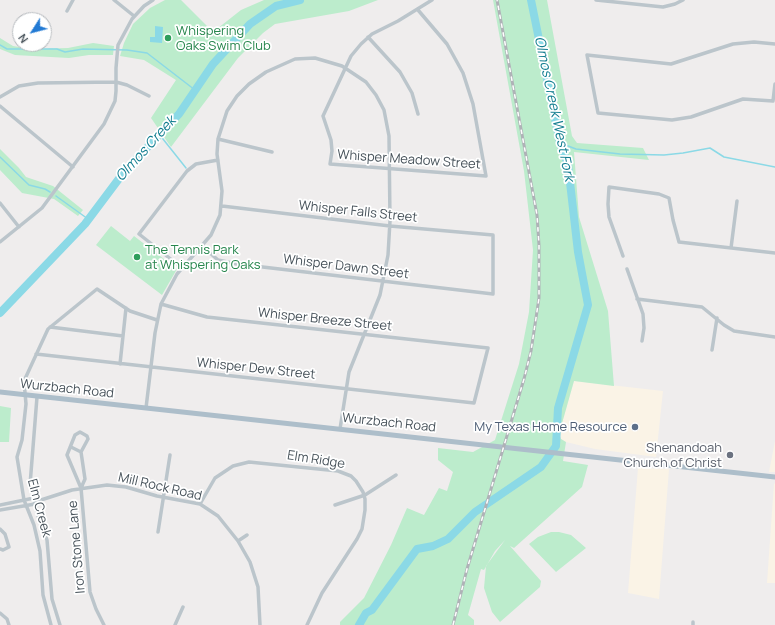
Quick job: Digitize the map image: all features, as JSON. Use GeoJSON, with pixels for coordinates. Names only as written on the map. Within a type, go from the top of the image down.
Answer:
{"type":"FeatureCollection","features":[{"type":"Feature","properties":{"kind":"main road","name":"Wurzbach Road"},"geometry":{"type":"LineString","coordinates":[[0,392],[25,396],[775,477]]}},
{"type":"Feature","properties":{"kind":"street"},"geometry":{"type":"LineString","coordinates":[[67,11],[73,0]]}},
{"type":"Feature","properties":{"kind":"street"},"geometry":{"type":"LineString","coordinates":[[114,0],[134,16]]}},
{"type":"Feature","properties":{"kind":"street"},"geometry":{"type":"LineString","coordinates":[[0,242],[42,208],[104,124],[115,101],[116,56],[118,45],[134,16],[154,0]]}},
{"type":"Feature","properties":{"kind":"street"},"geometry":{"type":"LineString","coordinates":[[345,67],[356,50],[368,37],[418,10],[432,0]]}},
{"type":"Feature","properties":{"kind":"street"},"geometry":{"type":"LineString","coordinates":[[596,0],[663,7],[683,0]]}},
{"type":"Feature","properties":{"kind":"street","name":"Whisper Meadow Street"},"geometry":{"type":"LineString","coordinates":[[345,67],[323,116],[331,140],[332,151],[330,164],[389,170],[486,176],[472,104],[463,73],[447,44],[418,10]]}},
{"type":"Feature","properties":{"kind":"street"},"geometry":{"type":"LineString","coordinates":[[368,37],[400,72],[412,93],[418,114]]}},
{"type":"Feature","properties":{"kind":"street"},"geometry":{"type":"LineString","coordinates":[[775,44],[754,42],[733,44],[671,64],[587,55],[598,113],[672,120],[691,117],[743,99],[774,103],[775,84]]}},
{"type":"Feature","properties":{"kind":"street"},"geometry":{"type":"LineString","coordinates":[[146,408],[157,320],[162,304],[170,286],[182,268],[202,246],[214,228],[222,206],[222,191],[218,160],[218,139],[224,118],[232,103],[249,84],[266,72],[286,62],[304,58],[322,59],[345,67],[366,82],[376,95],[384,110],[389,136],[390,226],[388,255],[380,295],[354,359],[345,389],[340,429]]}},
{"type":"Feature","properties":{"kind":"street"},"geometry":{"type":"LineString","coordinates":[[0,97],[9,91],[30,83],[116,82],[127,85],[149,96]]}},
{"type":"Feature","properties":{"kind":"street"},"geometry":{"type":"LineString","coordinates":[[0,106],[73,167]]}},
{"type":"Feature","properties":{"kind":"street"},"geometry":{"type":"LineString","coordinates":[[218,139],[272,152]]}},
{"type":"Feature","properties":{"kind":"street"},"geometry":{"type":"LineString","coordinates":[[182,268],[139,234],[187,171],[196,164],[218,160]]}},
{"type":"Feature","properties":{"kind":"street"},"geometry":{"type":"LineString","coordinates":[[623,256],[609,217],[609,187],[659,194],[669,198],[672,220],[679,242],[775,253]]}},
{"type":"Feature","properties":{"kind":"street"},"geometry":{"type":"LineString","coordinates":[[731,248],[736,202]]}},
{"type":"Feature","properties":{"kind":"street"},"geometry":{"type":"LineString","coordinates":[[0,203],[19,227]]}},
{"type":"Feature","properties":{"kind":"street","name":"Whisper Falls Street"},"geometry":{"type":"LineString","coordinates":[[222,206],[390,226],[492,235],[493,294]]}},
{"type":"Feature","properties":{"kind":"street","name":"Whisper Dawn Street"},"geometry":{"type":"LineString","coordinates":[[202,246],[218,260],[237,264],[493,294]]}},
{"type":"Feature","properties":{"kind":"street"},"geometry":{"type":"LineString","coordinates":[[627,269],[644,321],[642,341]]}},
{"type":"Feature","properties":{"kind":"street"},"geometry":{"type":"LineString","coordinates":[[50,327],[97,289],[126,308],[140,315],[157,320]]}},
{"type":"Feature","properties":{"kind":"street"},"geometry":{"type":"LineString","coordinates":[[637,299],[696,305],[708,310],[734,331],[775,337]]}},
{"type":"Feature","properties":{"kind":"street","name":"Whisper Breeze Street"},"geometry":{"type":"LineString","coordinates":[[162,304],[207,317],[488,348],[474,403]]}},
{"type":"Feature","properties":{"kind":"street"},"geometry":{"type":"LineString","coordinates":[[120,364],[126,308]]}},
{"type":"Feature","properties":{"kind":"street"},"geometry":{"type":"LineString","coordinates":[[712,350],[717,318]]}},
{"type":"Feature","properties":{"kind":"street"},"geometry":{"type":"LineString","coordinates":[[50,327],[123,336]]}},
{"type":"Feature","properties":{"kind":"street","name":"Elm Creek"},"geometry":{"type":"LineString","coordinates":[[50,327],[24,381],[26,404],[25,420],[17,457],[24,500],[37,537],[40,551],[43,595],[51,625]]}},
{"type":"Feature","properties":{"kind":"street","name":"Whisper Dew Street"},"geometry":{"type":"LineString","coordinates":[[36,354],[474,403]]}},
{"type":"Feature","properties":{"kind":"street","name":"Elm Creek"},"geometry":{"type":"LineString","coordinates":[[37,397],[30,485],[47,540],[52,599],[60,625]]}},
{"type":"Feature","properties":{"kind":"street"},"geometry":{"type":"LineString","coordinates":[[25,420],[34,421]]}},
{"type":"Feature","properties":{"kind":"street"},"geometry":{"type":"LineString","coordinates":[[80,432],[87,436],[88,442],[81,452],[86,479],[82,488],[69,462],[68,455],[75,435],[80,432]]}},
{"type":"Feature","properties":{"kind":"street"},"geometry":{"type":"LineString","coordinates":[[71,447],[81,452]]}},
{"type":"Feature","properties":{"kind":"street"},"geometry":{"type":"LineString","coordinates":[[158,532],[162,497],[170,456]]}},
{"type":"Feature","properties":{"kind":"street","name":"Elm Ridge"},"geometry":{"type":"LineString","coordinates":[[200,504],[215,478],[233,466],[249,462],[338,471],[351,476],[356,481],[364,495]]}},
{"type":"Feature","properties":{"kind":"street"},"geometry":{"type":"LineString","coordinates":[[335,505],[364,495],[396,475]]}},
{"type":"Feature","properties":{"kind":"street","name":"Mill Rock Road"},"geometry":{"type":"LineString","coordinates":[[0,510],[13,509],[35,504],[41,500],[82,488],[117,486],[162,497],[200,504],[218,516],[238,541],[250,562],[260,600],[260,625]]}},
{"type":"Feature","properties":{"kind":"street","name":"Iron Stone Lane"},"geometry":{"type":"LineString","coordinates":[[82,488],[90,592],[104,625]]}},
{"type":"Feature","properties":{"kind":"street"},"geometry":{"type":"LineString","coordinates":[[307,625],[322,593],[360,534],[365,510],[364,495]]}},
{"type":"Feature","properties":{"kind":"street"},"geometry":{"type":"LineString","coordinates":[[0,505],[34,498],[41,500]]}},
{"type":"Feature","properties":{"kind":"street"},"geometry":{"type":"LineString","coordinates":[[12,503],[13,509]]}},
{"type":"Feature","properties":{"kind":"street"},"geometry":{"type":"LineString","coordinates":[[0,529],[5,534],[9,547],[3,550],[0,549]]}},
{"type":"Feature","properties":{"kind":"street"},"geometry":{"type":"LineString","coordinates":[[238,541],[247,535]]}},
{"type":"Feature","properties":{"kind":"street"},"geometry":{"type":"LineString","coordinates":[[175,625],[183,607]]}},
{"type":"Feature","properties":{"kind":"street"},"geometry":{"type":"LineString","coordinates":[[0,613],[7,619],[9,625]]}},
{"type":"Feature","properties":{"kind":"shaded area"},"geometry":{"type":"Polygon","coordinates":[[[574,381],[663,391],[656,457],[595,449],[566,442],[561,439],[559,434],[574,381]]]}},
{"type":"Feature","properties":{"kind":"shaded area"},"geometry":{"type":"Polygon","coordinates":[[[775,441],[775,472],[769,472],[775,441]]]}},
{"type":"Feature","properties":{"kind":"shaded area"},"geometry":{"type":"Polygon","coordinates":[[[638,468],[669,469],[659,599],[628,593],[638,468]]]}},
{"type":"Feature","properties":{"kind":"shaded area"},"geometry":{"type":"Polygon","coordinates":[[[774,483],[775,583],[767,583],[774,483]]]}},
{"type":"Feature","properties":{"kind":"green space"},"geometry":{"type":"Polygon","coordinates":[[[165,0],[181,0],[213,32],[241,10],[264,0],[378,0],[349,11],[275,24],[263,33],[238,58],[171,147],[151,118],[176,80],[144,60],[120,56],[133,24],[150,8],[165,0]]]}},
{"type":"Feature","properties":{"kind":"green space"},"geometry":{"type":"Polygon","coordinates":[[[493,0],[547,0],[572,136],[577,143],[643,148],[649,160],[574,152],[579,217],[608,311],[614,386],[574,381],[559,434],[561,439],[566,442],[563,461],[588,465],[582,487],[514,548],[510,546],[541,581],[540,587],[500,622],[492,612],[484,588],[486,567],[484,570],[481,569],[468,615],[474,620],[474,625],[340,625],[340,622],[364,598],[391,545],[407,508],[424,515],[439,488],[447,491],[453,472],[438,460],[438,448],[473,452],[495,440],[519,364],[529,312],[533,250],[524,171],[493,0]],[[505,540],[495,551],[488,564],[505,540]]]}},
{"type":"Feature","properties":{"kind":"green space"},"geometry":{"type":"Polygon","coordinates":[[[0,38],[12,45],[12,52],[52,52],[52,48],[68,48],[93,43],[114,46],[113,55],[89,55],[69,58],[15,55],[0,49],[0,38]]]}},
{"type":"Feature","properties":{"kind":"green space"},"geometry":{"type":"Polygon","coordinates":[[[0,149],[26,177],[53,186],[83,210],[78,216],[54,199],[22,193],[0,170],[0,149]]]}},
{"type":"Feature","properties":{"kind":"green space","name":"The Tennis Park at Whispering Oaks"},"geometry":{"type":"Polygon","coordinates":[[[111,226],[130,241],[134,236],[177,269],[162,295],[96,245],[111,226]]]}},
{"type":"Feature","properties":{"kind":"green space"},"geometry":{"type":"Polygon","coordinates":[[[0,406],[11,408],[9,442],[0,442],[0,406]]]}},
{"type":"Feature","properties":{"kind":"green space"},"geometry":{"type":"Polygon","coordinates":[[[551,532],[571,535],[586,548],[556,572],[529,544],[538,537],[551,532]]]}},
{"type":"Feature","properties":{"kind":"water"},"geometry":{"type":"Polygon","coordinates":[[[155,26],[163,27],[162,43],[150,42],[150,37],[155,37],[155,26]]]}},
{"type":"Feature","properties":{"kind":"waterway","name":"Olmos Creek"},"geometry":{"type":"LineString","coordinates":[[0,313],[85,224],[124,172],[179,114],[213,64],[250,24],[276,6],[300,0]]}},
{"type":"Feature","properties":{"kind":"waterway","name":"Olmos Creek West Fork"},"geometry":{"type":"LineString","coordinates":[[359,625],[366,613],[372,610],[417,549],[433,546],[448,539],[475,512],[541,467],[556,446],[558,408],[588,305],[578,252],[568,165],[560,143],[531,0]]}},
{"type":"Feature","properties":{"kind":"waterway"},"geometry":{"type":"LineString","coordinates":[[0,45],[7,49],[57,49],[65,52],[83,49],[127,50],[147,53],[195,90]]}},
{"type":"Feature","properties":{"kind":"waterway"},"geometry":{"type":"LineString","coordinates":[[159,134],[186,168]]}},
{"type":"Feature","properties":{"kind":"waterway"},"geometry":{"type":"LineString","coordinates":[[560,143],[576,149],[620,154],[664,155],[710,148],[724,157],[775,167]]}},
{"type":"Feature","properties":{"kind":"waterway"},"geometry":{"type":"LineString","coordinates":[[0,157],[29,185],[45,189],[50,192]]}},
{"type":"Feature","properties":{"kind":"waterway"},"geometry":{"type":"LineString","coordinates":[[56,196],[88,219]]}},
{"type":"Feature","properties":{"kind":"railway"},"geometry":{"type":"LineString","coordinates":[[453,625],[467,569],[524,379],[531,351],[539,298],[539,245],[537,215],[497,0]]}},
{"type":"Feature","properties":{"kind":"place","name":"Whispering Oaks Swim Club"},"geometry":{"type":"Point","coordinates":[168,38]}},
{"type":"Feature","properties":{"kind":"place","name":"The Tennis Park at Whispering Oaks"},"geometry":{"type":"Point","coordinates":[137,257]}},
{"type":"Feature","properties":{"kind":"place","name":"My Texas Home Resource"},"geometry":{"type":"Point","coordinates":[635,427]}},
{"type":"Feature","properties":{"kind":"place","name":"Shenandoah Church of Christ"},"geometry":{"type":"Point","coordinates":[730,455]}}]}
